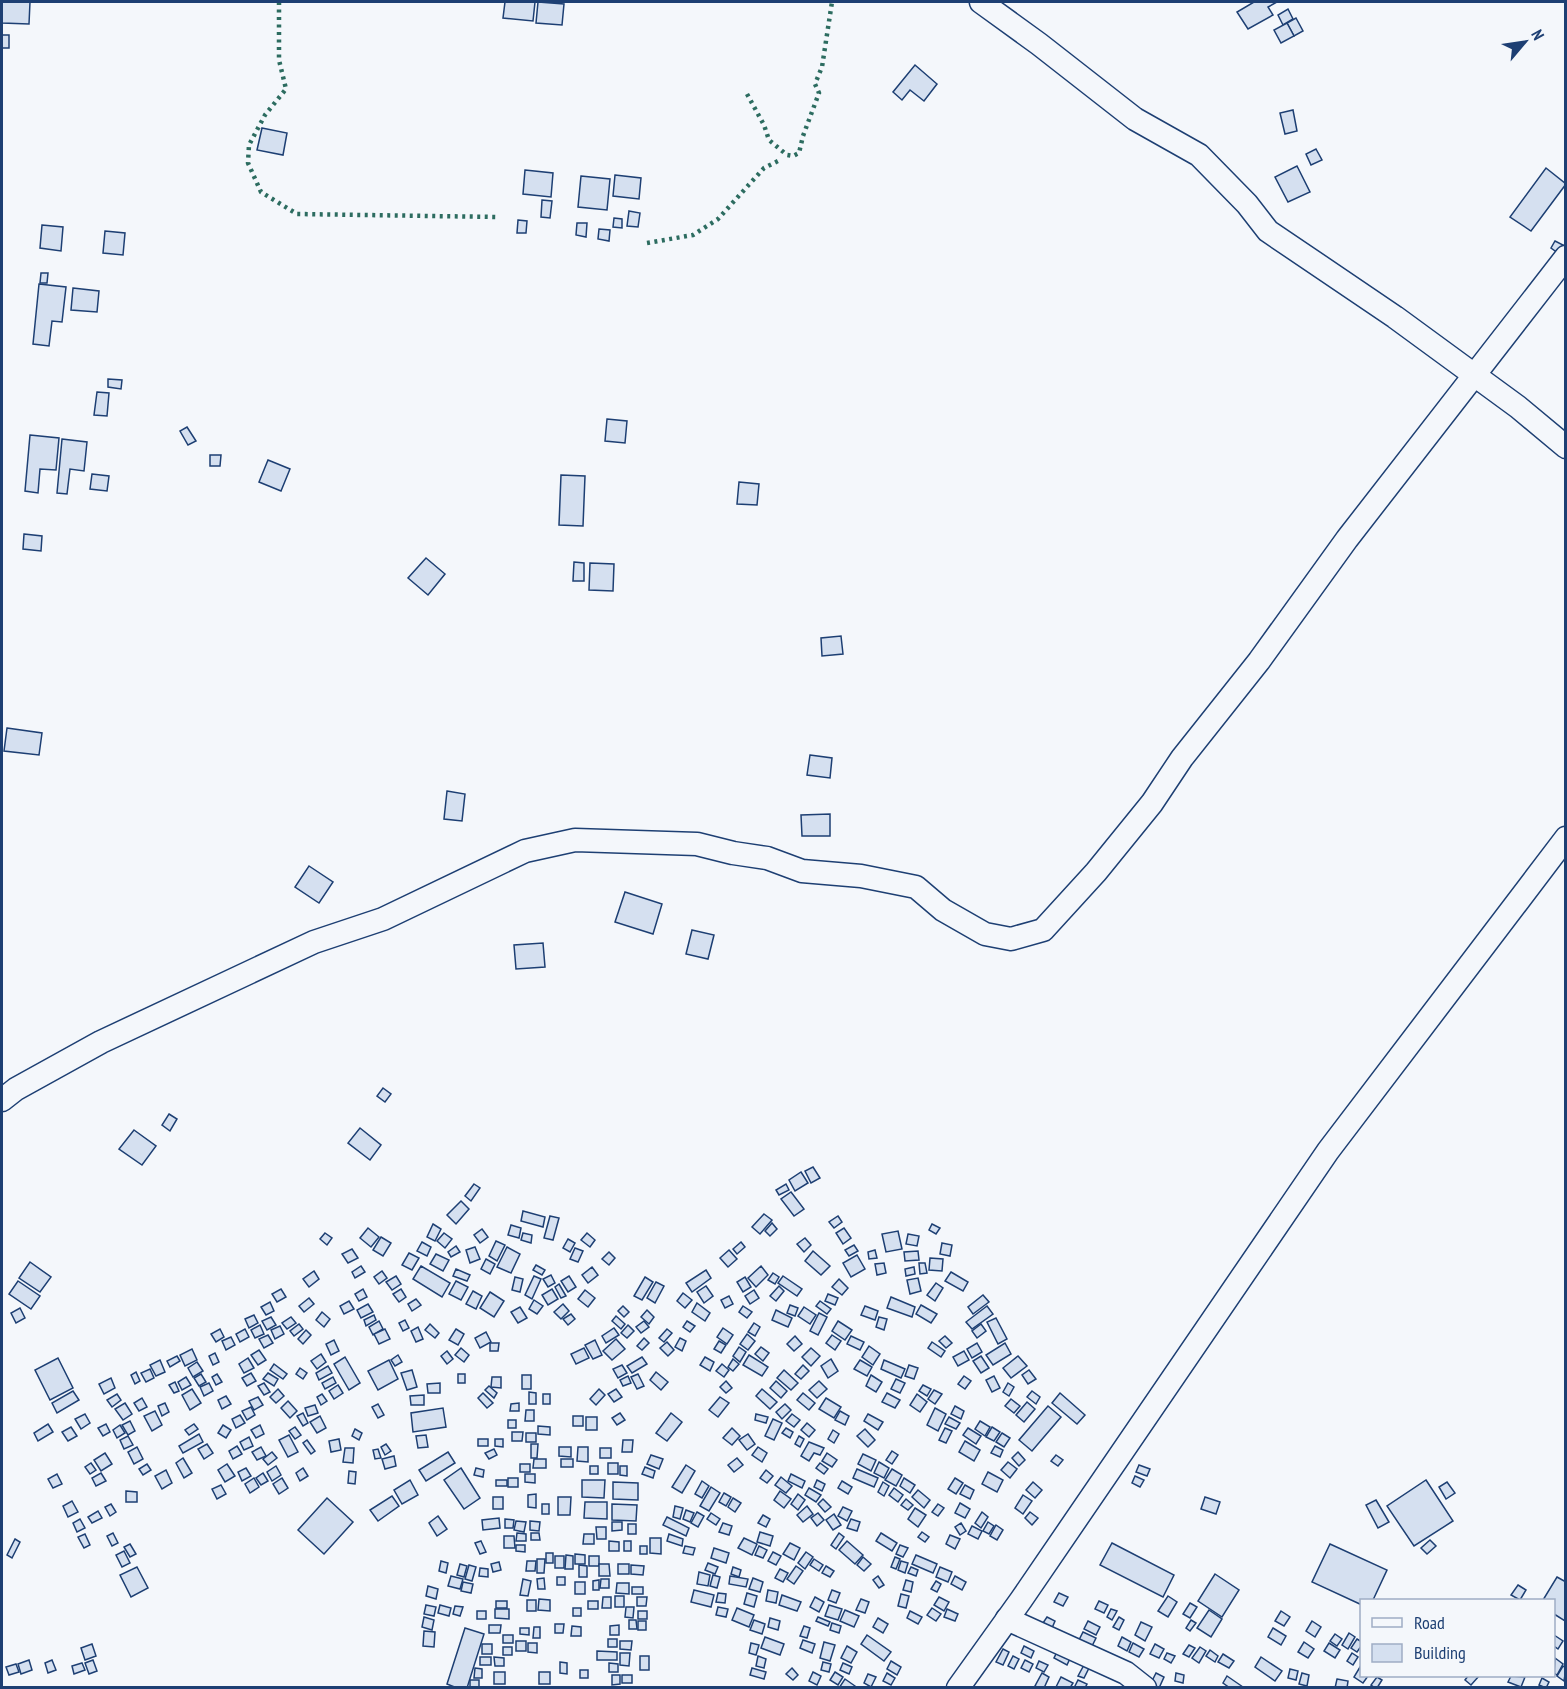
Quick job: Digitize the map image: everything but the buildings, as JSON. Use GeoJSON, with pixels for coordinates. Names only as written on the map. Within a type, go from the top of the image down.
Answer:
{"type":"FeatureCollection","features":[{"type":"Feature","properties":{"kind":"street"},"geometry":{"type":"LineString","coordinates":[[981,2],[1135,119],[1198,155],[1247,204],[1268,231],[1395,317],[1518,407],[1566,447]]}},
{"type":"Feature","properties":{"kind":"street"},"geometry":{"type":"LineString","coordinates":[[2,1100],[16,1089],[101,1042],[314,942],[384,919],[525,851],[575,840],[697,844],[767,858],[802,871],[861,876],[916,887],[943,910],[985,934],[1011,939],[1043,930],[1096,872],[1152,803],[1182,758],[1259,661],[1347,539],[1566,257]]}},
{"type":"Feature","properties":{"kind":"street"},"geometry":{"type":"LineString","coordinates":[[958,1688],[1328,1151],[1566,838]]}},
{"type":"Feature","properties":{"kind":"street"},"geometry":{"type":"LineString","coordinates":[[1007,1619],[1126,1673],[1145,1688]]}},
{"type":"Feature","properties":{"kind":"hedge"},"geometry":{"type":"LineString","coordinates":[[279,2],[279,60],[286,89],[265,115],[249,145],[248,163],[261,192],[297,214],[498,217]]}},
{"type":"Feature","properties":{"kind":"hedge"},"geometry":{"type":"LineString","coordinates":[[747,94],[764,125],[769,140],[787,155],[793,156],[799,153],[819,93],[815,84],[822,67],[832,2]]}},
{"type":"Feature","properties":{"kind":"hedge"},"geometry":{"type":"LineString","coordinates":[[647,243],[693,235],[718,219],[764,168],[780,160]]}}]}
